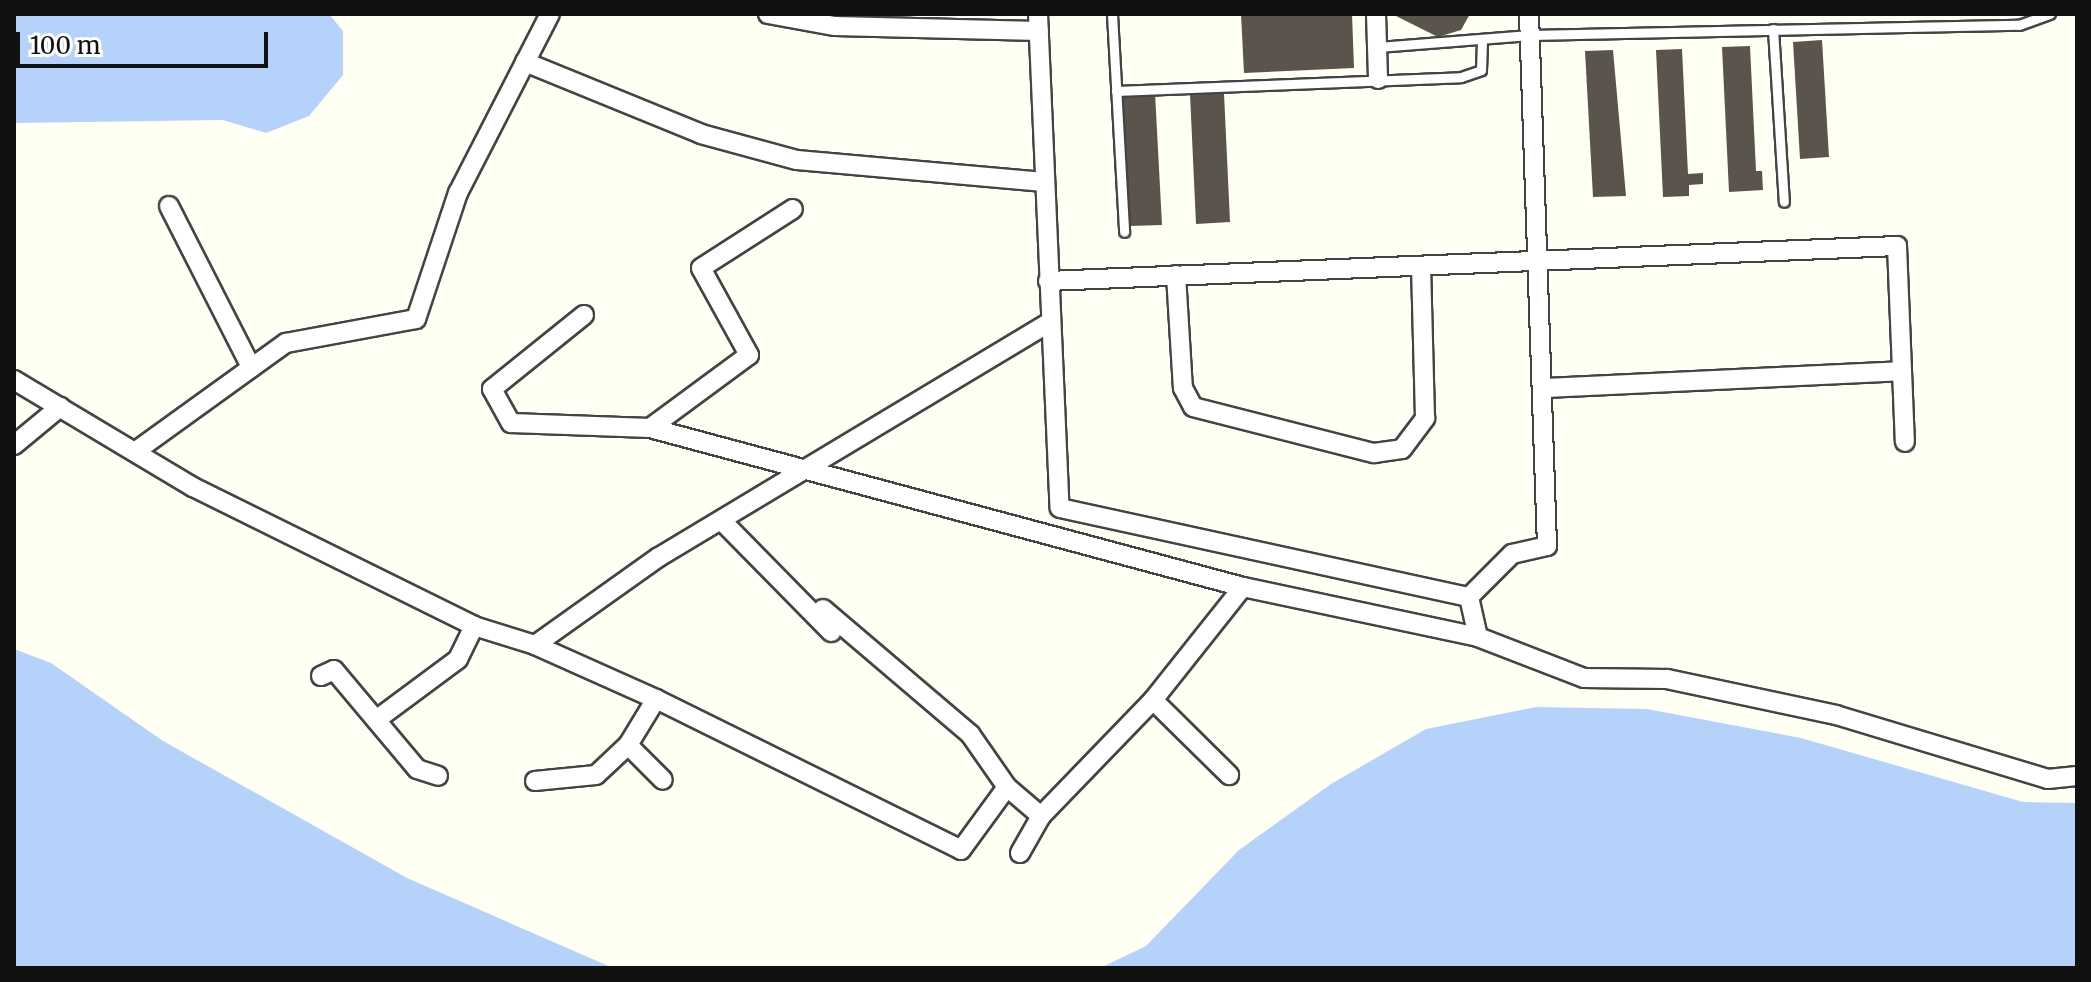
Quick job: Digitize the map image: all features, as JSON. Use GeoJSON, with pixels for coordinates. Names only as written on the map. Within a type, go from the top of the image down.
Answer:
{"type":"FeatureCollection","features":[{"type":"Feature","properties":{"kind":"street"},"geometry":{"type":"LineString","coordinates":[[136,451],[251,367],[299,339],[416,319],[452,207],[550,14]]}},
{"type":"Feature","properties":{"kind":"street"},"geometry":{"type":"LineString","coordinates":[[768,14],[863,27],[1038,22],[1060,508],[1042,531]]}},
{"type":"Feature","properties":{"kind":"street"},"geometry":{"type":"LineString","coordinates":[[1376,14],[1378,79]]}},
{"type":"Feature","properties":{"kind":"street"},"geometry":{"type":"LineString","coordinates":[[1469,597],[1512,554],[1547,546],[1529,14]]}},
{"type":"Feature","properties":{"kind":"street"},"geometry":{"type":"LineString","coordinates":[[525,62],[701,134],[797,160],[1044,182]]}},
{"type":"Feature","properties":{"kind":"street"},"geometry":{"type":"LineString","coordinates":[[169,206],[251,367]]}},
{"type":"Feature","properties":{"kind":"street"},"geometry":{"type":"LineString","coordinates":[[650,428],[749,355],[701,268],[793,209]]}},
{"type":"Feature","properties":{"kind":"street"},"geometry":{"type":"LineString","coordinates":[[1048,281],[1897,246],[1905,442]]}},
{"type":"Feature","properties":{"kind":"street"},"geometry":{"type":"LineString","coordinates":[[1176,275],[1183,388],[1193,407],[1374,453],[1402,449],[1425,418],[1421,266]]}},
{"type":"Feature","properties":{"kind":"street"},"geometry":{"type":"LineString","coordinates":[[584,315],[492,389],[511,423],[650,428],[798,471],[1042,531],[1243,587],[1478,637],[1584,678],[1667,679],[1836,715],[2048,779],[2077,776]]}},
{"type":"Feature","properties":{"kind":"street"},"geometry":{"type":"LineString","coordinates":[[535,645],[659,557],[724,523],[798,471],[1050,322]]}},
{"type":"Feature","properties":{"kind":"street"},"geometry":{"type":"LineString","coordinates":[[1544,388],[1902,371]]}},
{"type":"Feature","properties":{"kind":"street"},"geometry":{"type":"LineString","coordinates":[[14,380],[136,451],[474,626],[535,645],[656,699],[961,850],[1007,787]]}},
{"type":"Feature","properties":{"kind":"street"},"geometry":{"type":"LineString","coordinates":[[14,445],[60,407]]}},
{"type":"Feature","properties":{"kind":"street"},"geometry":{"type":"LineString","coordinates":[[1060,508],[1469,597]]}},
{"type":"Feature","properties":{"kind":"street"},"geometry":{"type":"LineString","coordinates":[[724,523],[788,595],[863,660]]}},
{"type":"Feature","properties":{"kind":"street"},"geometry":{"type":"LineString","coordinates":[[1385,618],[1395,583]]}},
{"type":"Feature","properties":{"kind":"street"},"geometry":{"type":"LineString","coordinates":[[1020,853],[1041,816],[1153,700],[1243,587]]}},
{"type":"Feature","properties":{"kind":"street"},"geometry":{"type":"LineString","coordinates":[[1469,597],[1478,637]]}},
{"type":"Feature","properties":{"kind":"street"},"geometry":{"type":"LineString","coordinates":[[823,609],[970,734],[1007,787],[1041,816]]}},
{"type":"Feature","properties":{"kind":"street"},"geometry":{"type":"LineString","coordinates":[[376,720],[458,659],[474,626]]}},
{"type":"Feature","properties":{"kind":"street"},"geometry":{"type":"LineString","coordinates":[[321,676],[334,670],[417,769],[438,776]]}},
{"type":"Feature","properties":{"kind":"street"},"geometry":{"type":"LineString","coordinates":[[535,781],[596,775],[628,745],[656,699]]}},
{"type":"Feature","properties":{"kind":"street"},"geometry":{"type":"LineString","coordinates":[[1153,700],[1229,775]]}},
{"type":"Feature","properties":{"kind":"street"},"geometry":{"type":"LineString","coordinates":[[628,745],[663,780]]}},
{"type":"Feature","properties":{"kind":"lane"},"geometry":{"type":"LineString","coordinates":[[1112,14],[1124,232]]}},
{"type":"Feature","properties":{"kind":"lane"},"geometry":{"type":"LineString","coordinates":[[1378,47],[1530,35],[2019,25],[2050,14]]}},
{"type":"Feature","properties":{"kind":"lane"},"geometry":{"type":"LineString","coordinates":[[1773,29],[1784,202]]}},
{"type":"Feature","properties":{"kind":"lane"},"geometry":{"type":"LineString","coordinates":[[1116,91],[1474,74],[1481,70],[1482,41]]}},
{"type":"Feature","properties":{"kind":"water"},"geometry":{"type":"Polygon","coordinates":[[[14,14],[329,14],[343,31],[343,75],[309,116],[266,133],[223,120],[14,123],[14,14]]]}},
{"type":"Feature","properties":{"kind":"water"},"geometry":{"type":"Polygon","coordinates":[[[14,649],[51,663],[163,741],[407,878],[613,968],[14,968],[14,649]]]}},
{"type":"Feature","properties":{"kind":"water"},"geometry":{"type":"Polygon","coordinates":[[[1536,707],[1647,709],[1801,738],[2023,802],[2077,803],[2077,968],[1100,968],[1146,946],[1239,850],[1331,784],[1426,729],[1536,707]]]}},
{"type":"Feature","properties":{"kind":"building"},"geometry":{"type":"Polygon","coordinates":[[[1241,14],[1352,14],[1354,68],[1244,73],[1241,14]]]}},
{"type":"Feature","properties":{"kind":"building"},"geometry":{"type":"Polygon","coordinates":[[[1392,14],[1470,14],[1461,30],[1438,37],[1392,14]]]}},
{"type":"Feature","properties":{"kind":"building"},"geometry":{"type":"Polygon","coordinates":[[[1822,40],[1829,157],[1800,159],[1793,42],[1822,40]]]}},
{"type":"Feature","properties":{"kind":"building"},"geometry":{"type":"Polygon","coordinates":[[[1750,46],[1756,171],[1762,171],[1763,190],[1729,192],[1722,47],[1750,46]]]}},
{"type":"Feature","properties":{"kind":"building"},"geometry":{"type":"Polygon","coordinates":[[[1682,49],[1688,174],[1703,173],[1703,184],[1689,185],[1689,196],[1663,197],[1656,50],[1682,49]]]}},
{"type":"Feature","properties":{"kind":"building"},"geometry":{"type":"Polygon","coordinates":[[[1613,50],[1626,196],[1593,197],[1585,51],[1613,50]]]}},
{"type":"Feature","properties":{"kind":"building"},"geometry":{"type":"Polygon","coordinates":[[[1155,93],[1162,225],[1129,226],[1123,95],[1155,93]]]}},
{"type":"Feature","properties":{"kind":"building"},"geometry":{"type":"Polygon","coordinates":[[[1224,93],[1230,222],[1196,224],[1190,94],[1224,93]]]}}]}
